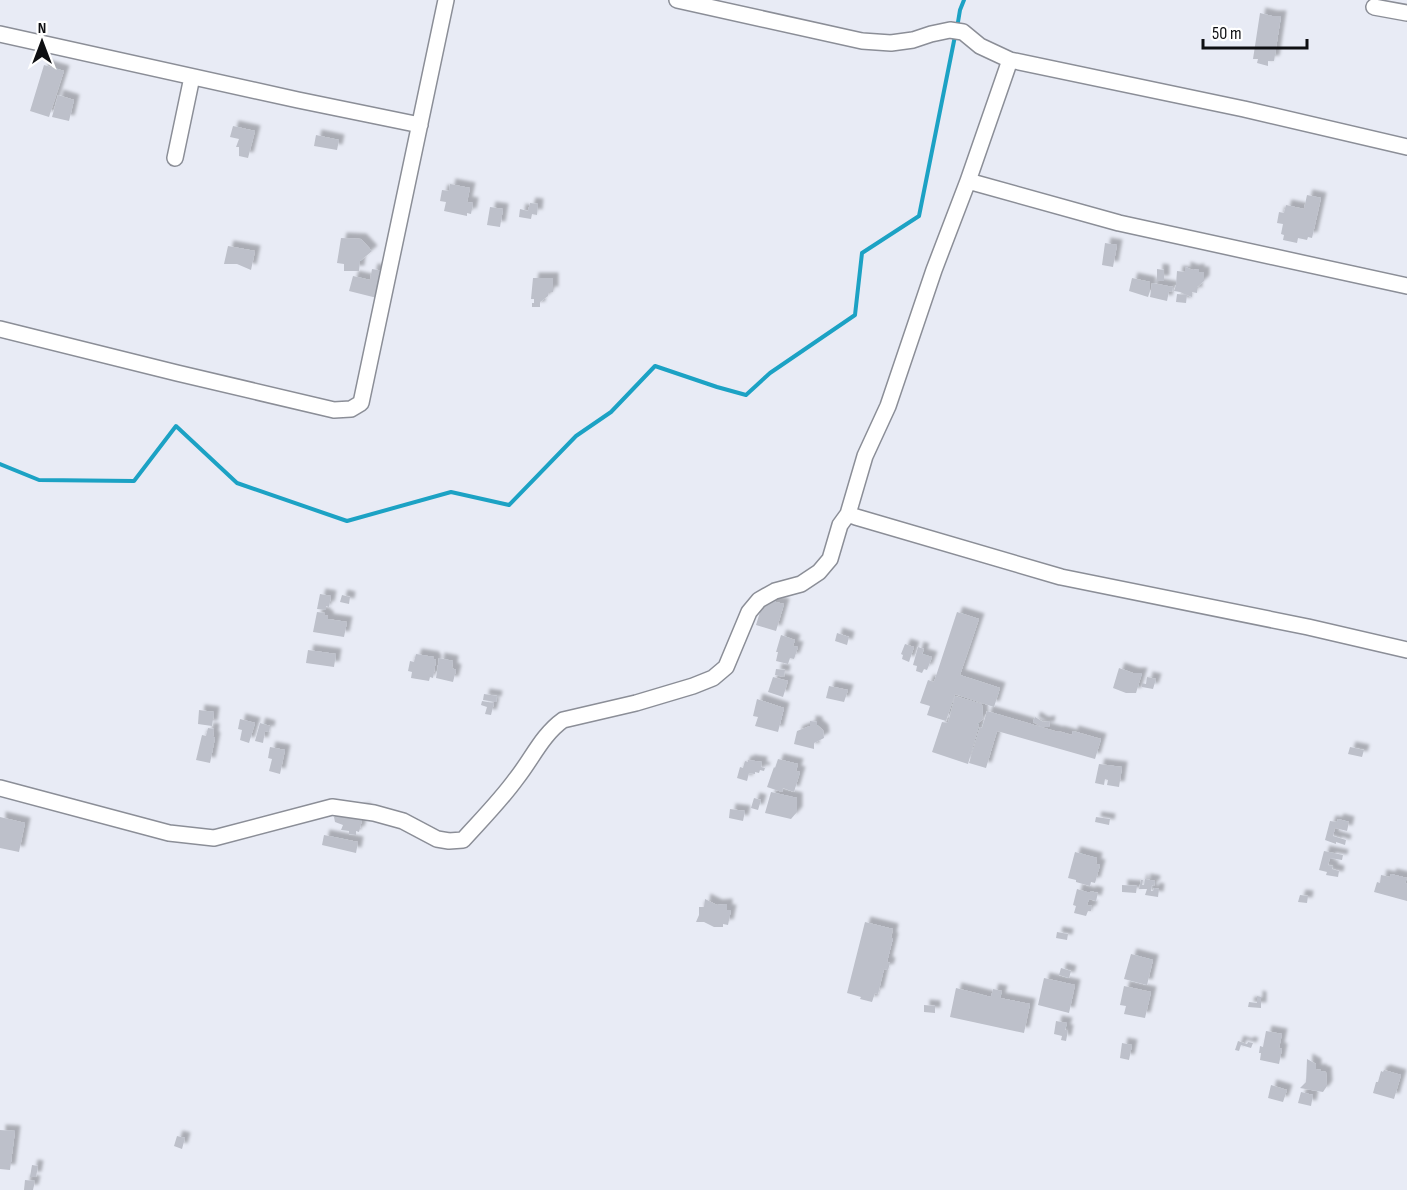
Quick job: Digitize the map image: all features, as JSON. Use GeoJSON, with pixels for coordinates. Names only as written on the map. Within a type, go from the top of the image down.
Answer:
{"type":"FeatureCollection","features":[{"type":"Feature","properties":{"kind":"street"},"geometry":{"type":"LineString","coordinates":[[0,329],[177,374],[334,410],[351,409],[361,403],[446,0]]}},
{"type":"Feature","properties":{"kind":"street"},"geometry":{"type":"LineString","coordinates":[[677,0],[862,41],[891,43],[913,40],[950,30],[963,32],[981,46],[1010,60],[1244,109],[1407,147]]}},
{"type":"Feature","properties":{"kind":"street"},"geometry":{"type":"LineString","coordinates":[[1374,7],[1407,13]]}},
{"type":"Feature","properties":{"kind":"street"},"geometry":{"type":"LineString","coordinates":[[0,34],[420,125]]}},
{"type":"Feature","properties":{"kind":"street"},"geometry":{"type":"LineString","coordinates":[[0,788],[169,833],[214,838],[332,807],[374,813],[403,821],[437,839],[463,840],[516,779],[543,740],[563,720],[636,703],[713,678],[726,667],[749,612],[759,600],[775,591],[801,584],[819,572],[830,559],[840,525],[849,514],[865,456],[888,406],[934,270],[1010,60]]}},
{"type":"Feature","properties":{"kind":"street"},"geometry":{"type":"LineString","coordinates":[[175,158],[192,77]]}},
{"type":"Feature","properties":{"kind":"street"},"geometry":{"type":"LineString","coordinates":[[968,181],[1119,223],[1407,286]]}},
{"type":"Feature","properties":{"kind":"street"},"geometry":{"type":"LineString","coordinates":[[849,514],[1061,577],[1308,627],[1407,650]]}},
{"type":"Feature","properties":{"kind":"building"},"geometry":{"type":"Polygon","coordinates":[[[1260,13],[1281,16],[1274,61],[1268,61],[1268,66],[1257,63],[1258,59],[1253,59],[1260,13]]]}},
{"type":"Feature","properties":{"kind":"building"},"geometry":{"type":"Polygon","coordinates":[[[44,65],[64,71],[49,117],[30,111],[44,65]]]}},
{"type":"Feature","properties":{"kind":"building"},"geometry":{"type":"Polygon","coordinates":[[[58,95],[74,100],[69,121],[52,117],[58,95]]]}},
{"type":"Feature","properties":{"kind":"building"},"geometry":{"type":"Polygon","coordinates":[[[233,126],[255,131],[248,158],[239,156],[239,147],[236,147],[239,139],[230,137],[233,126]]]}},
{"type":"Feature","properties":{"kind":"building"},"geometry":{"type":"Polygon","coordinates":[[[316,135],[339,140],[337,150],[314,146],[316,135]]]}},
{"type":"Feature","properties":{"kind":"building"},"geometry":{"type":"Polygon","coordinates":[[[450,184],[470,188],[467,202],[473,203],[471,214],[467,213],[467,216],[444,211],[446,202],[440,201],[442,190],[449,191],[450,184]]]}},
{"type":"Feature","properties":{"kind":"building"},"geometry":{"type":"Polygon","coordinates":[[[1307,195],[1321,198],[1312,238],[1308,237],[1307,240],[1298,238],[1297,243],[1283,240],[1284,235],[1281,234],[1283,224],[1277,223],[1279,212],[1284,213],[1286,205],[1304,209],[1307,195]]]}},
{"type":"Feature","properties":{"kind":"building"},"geometry":{"type":"Polygon","coordinates":[[[530,203],[538,204],[537,215],[532,214],[531,219],[519,217],[520,209],[528,211],[530,203]]]}},
{"type":"Feature","properties":{"kind":"building"},"geometry":{"type":"Polygon","coordinates":[[[490,207],[503,209],[500,227],[487,225],[490,207]]]}},
{"type":"Feature","properties":{"kind":"building"},"geometry":{"type":"Polygon","coordinates":[[[341,238],[361,239],[372,251],[360,261],[359,271],[344,271],[344,264],[337,263],[341,238]]]}},
{"type":"Feature","properties":{"kind":"building"},"geometry":{"type":"Polygon","coordinates":[[[1105,243],[1117,245],[1113,267],[1102,265],[1105,243]]]}},
{"type":"Feature","properties":{"kind":"building"},"geometry":{"type":"Polygon","coordinates":[[[228,246],[255,251],[251,270],[237,264],[224,264],[228,246]]]}},
{"type":"Feature","properties":{"kind":"building"},"geometry":{"type":"Polygon","coordinates":[[[1185,267],[1204,272],[1204,281],[1197,287],[1197,293],[1192,292],[1192,297],[1174,291],[1177,271],[1185,272],[1185,267]]]}},
{"type":"Feature","properties":{"kind":"building"},"geometry":{"type":"Polygon","coordinates":[[[372,269],[384,271],[377,298],[349,291],[353,276],[370,280],[372,269]]]}},
{"type":"Feature","properties":{"kind":"building"},"geometry":{"type":"Polygon","coordinates":[[[1157,269],[1164,270],[1164,281],[1157,281],[1157,269]]]}},
{"type":"Feature","properties":{"kind":"building"},"geometry":{"type":"Polygon","coordinates":[[[533,278],[553,278],[553,292],[549,292],[548,296],[540,302],[540,307],[532,307],[534,303],[534,299],[531,299],[533,278]]]}},
{"type":"Feature","properties":{"kind":"building"},"geometry":{"type":"Polygon","coordinates":[[[1132,278],[1150,282],[1148,297],[1129,291],[1132,278]]]}},
{"type":"Feature","properties":{"kind":"building"},"geometry":{"type":"Polygon","coordinates":[[[1152,283],[1173,287],[1172,292],[1169,291],[1167,301],[1150,297],[1152,283]]]}},
{"type":"Feature","properties":{"kind":"building"},"geometry":{"type":"Polygon","coordinates":[[[1177,294],[1187,295],[1186,303],[1176,302],[1177,294]]]}},
{"type":"Feature","properties":{"kind":"building"},"geometry":{"type":"Polygon","coordinates":[[[320,594],[331,596],[329,607],[326,606],[326,610],[317,609],[320,594]]]}},
{"type":"Feature","properties":{"kind":"building"},"geometry":{"type":"Polygon","coordinates":[[[342,595],[350,597],[349,604],[340,602],[342,595]]]}},
{"type":"Feature","properties":{"kind":"building"},"geometry":{"type":"Polygon","coordinates":[[[764,599],[784,604],[776,631],[756,625],[764,599]]]}},
{"type":"Feature","properties":{"kind":"building"},"geometry":{"type":"Polygon","coordinates":[[[317,612],[325,613],[328,619],[347,622],[344,637],[313,632],[317,612]]]}},
{"type":"Feature","properties":{"kind":"building"},"geometry":{"type":"Polygon","coordinates":[[[957,612],[979,619],[960,675],[1000,688],[994,707],[955,694],[946,721],[927,715],[930,706],[920,703],[928,680],[934,682],[957,612]]]}},
{"type":"Feature","properties":{"kind":"building"},"geometry":{"type":"Polygon","coordinates":[[[837,633],[849,637],[847,645],[835,641],[837,633]]]}},
{"type":"Feature","properties":{"kind":"building"},"geometry":{"type":"Polygon","coordinates":[[[781,635],[795,640],[793,646],[798,647],[794,659],[790,658],[788,664],[776,661],[781,635]]]}},
{"type":"Feature","properties":{"kind":"building"},"geometry":{"type":"Polygon","coordinates":[[[905,644],[914,647],[909,662],[902,659],[901,654],[905,644]]]}},
{"type":"Feature","properties":{"kind":"building"},"geometry":{"type":"Polygon","coordinates":[[[918,647],[924,649],[922,654],[932,657],[927,670],[924,669],[922,673],[916,671],[917,666],[913,665],[918,647]]]}},
{"type":"Feature","properties":{"kind":"building"},"geometry":{"type":"Polygon","coordinates":[[[308,650],[336,654],[334,667],[306,663],[308,650]]]}},
{"type":"Feature","properties":{"kind":"building"},"geometry":{"type":"Polygon","coordinates":[[[416,654],[434,657],[436,660],[433,678],[430,677],[429,681],[411,678],[412,672],[408,671],[410,661],[414,662],[416,654]]]}},
{"type":"Feature","properties":{"kind":"building"},"geometry":{"type":"Polygon","coordinates":[[[439,658],[453,661],[452,668],[456,670],[453,682],[436,678],[439,658]]]}},
{"type":"Feature","properties":{"kind":"building"},"geometry":{"type":"Polygon","coordinates":[[[1119,668],[1133,673],[1142,673],[1136,693],[1126,693],[1113,688],[1119,668]]]}},
{"type":"Feature","properties":{"kind":"building"},"geometry":{"type":"Polygon","coordinates":[[[776,669],[785,670],[784,677],[775,675],[776,669]]]}},
{"type":"Feature","properties":{"kind":"building"},"geometry":{"type":"Polygon","coordinates":[[[773,677],[788,681],[783,697],[768,692],[773,677]]]}},
{"type":"Feature","properties":{"kind":"building"},"geometry":{"type":"Polygon","coordinates":[[[1147,677],[1156,679],[1153,689],[1142,687],[1142,683],[1146,684],[1147,677]]]}},
{"type":"Feature","properties":{"kind":"building"},"geometry":{"type":"Polygon","coordinates":[[[829,686],[848,690],[844,702],[826,698],[829,686]]]}},
{"type":"Feature","properties":{"kind":"building"},"geometry":{"type":"Polygon","coordinates":[[[484,694],[497,696],[496,702],[483,700],[484,694]]]}},
{"type":"Feature","properties":{"kind":"building"},"geometry":{"type":"Polygon","coordinates":[[[955,696],[982,704],[983,719],[977,724],[979,725],[968,764],[932,752],[942,722],[948,723],[955,696]]]}},
{"type":"Feature","properties":{"kind":"building"},"geometry":{"type":"Polygon","coordinates":[[[757,699],[784,708],[778,732],[755,726],[758,717],[753,716],[757,699]]]}},
{"type":"Feature","properties":{"kind":"building"},"geometry":{"type":"Polygon","coordinates":[[[482,701],[494,703],[491,715],[485,714],[487,707],[481,705],[482,701]]]}},
{"type":"Feature","properties":{"kind":"building"},"geometry":{"type":"Polygon","coordinates":[[[199,710],[214,712],[212,726],[198,724],[199,710]]]}},
{"type":"Feature","properties":{"kind":"building"},"geometry":{"type":"Polygon","coordinates":[[[987,711],[1058,732],[1072,735],[1073,731],[1101,739],[1095,759],[997,731],[986,768],[969,763],[987,711]]]}},
{"type":"Feature","properties":{"kind":"building"},"geometry":{"type":"Polygon","coordinates":[[[1035,717],[1043,722],[1050,721],[1049,727],[1042,727],[1033,722],[1035,717]]]}},
{"type":"Feature","properties":{"kind":"building"},"geometry":{"type":"Polygon","coordinates":[[[240,719],[255,723],[249,743],[240,740],[242,730],[238,729],[240,719]]]}},
{"type":"Feature","properties":{"kind":"building"},"geometry":{"type":"Polygon","coordinates":[[[810,721],[817,722],[823,730],[824,738],[814,743],[814,749],[794,744],[797,731],[810,726],[810,721]]]}},
{"type":"Feature","properties":{"kind":"building"},"geometry":{"type":"Polygon","coordinates":[[[260,723],[270,726],[269,732],[265,731],[263,743],[255,741],[260,723]]]}},
{"type":"Feature","properties":{"kind":"building"},"geometry":{"type":"Polygon","coordinates":[[[208,728],[214,729],[213,737],[215,738],[210,763],[196,760],[202,735],[206,736],[208,728]]]}},
{"type":"Feature","properties":{"kind":"building"},"geometry":{"type":"Polygon","coordinates":[[[270,747],[285,750],[280,774],[269,771],[272,759],[268,758],[270,747]]]}},
{"type":"Feature","properties":{"kind":"building"},"geometry":{"type":"Polygon","coordinates":[[[1350,747],[1364,750],[1362,757],[1348,754],[1350,747]]]}},
{"type":"Feature","properties":{"kind":"building"},"geometry":{"type":"Polygon","coordinates":[[[778,759],[798,764],[796,771],[800,772],[794,792],[783,788],[782,792],[767,787],[778,759]]]}},
{"type":"Feature","properties":{"kind":"building"},"geometry":{"type":"Polygon","coordinates":[[[748,760],[762,762],[761,767],[765,768],[764,771],[749,773],[747,781],[737,778],[740,767],[743,768],[745,761],[748,762],[748,760]]]}},
{"type":"Feature","properties":{"kind":"building"},"geometry":{"type":"Polygon","coordinates":[[[1099,764],[1122,767],[1119,787],[1107,785],[1108,780],[1105,779],[1104,785],[1095,783],[1099,764]]]}},
{"type":"Feature","properties":{"kind":"building"},"geometry":{"type":"Polygon","coordinates":[[[771,792],[797,798],[797,812],[791,819],[765,813],[771,792]]]}},
{"type":"Feature","properties":{"kind":"building"},"geometry":{"type":"Polygon","coordinates":[[[754,798],[761,800],[758,810],[751,808],[754,798]]]}},
{"type":"Feature","properties":{"kind":"building"},"geometry":{"type":"Polygon","coordinates":[[[365,808],[359,832],[356,831],[356,835],[341,830],[343,825],[335,822],[336,815],[365,808]]]}},
{"type":"Feature","properties":{"kind":"building"},"geometry":{"type":"Polygon","coordinates":[[[730,809],[745,811],[743,821],[729,818],[730,809]]]}},
{"type":"Feature","properties":{"kind":"building"},"geometry":{"type":"Polygon","coordinates":[[[0,817],[25,823],[19,852],[0,848],[0,817]]]}},
{"type":"Feature","properties":{"kind":"building"},"geometry":{"type":"Polygon","coordinates":[[[1096,817],[1110,819],[1109,825],[1095,822],[1096,817]]]}},
{"type":"Feature","properties":{"kind":"building"},"geometry":{"type":"Polygon","coordinates":[[[1338,819],[1349,822],[1347,831],[1335,828],[1333,836],[1346,840],[1345,845],[1325,840],[1330,821],[1337,822],[1338,819]]]}},
{"type":"Feature","properties":{"kind":"building"},"geometry":{"type":"Polygon","coordinates":[[[324,835],[358,842],[356,853],[322,845],[324,835]]]}},
{"type":"Feature","properties":{"kind":"building"},"geometry":{"type":"Polygon","coordinates":[[[1324,851],[1343,855],[1342,860],[1330,858],[1328,865],[1339,871],[1338,877],[1326,875],[1327,872],[1319,870],[1324,851]]]}},
{"type":"Feature","properties":{"kind":"building"},"geometry":{"type":"Polygon","coordinates":[[[1075,852],[1097,858],[1096,864],[1100,865],[1095,883],[1091,882],[1090,886],[1068,878],[1075,852]]]}},
{"type":"Feature","properties":{"kind":"building"},"geometry":{"type":"Polygon","coordinates":[[[1391,874],[1407,878],[1405,883],[1407,884],[1407,901],[1374,892],[1377,882],[1380,883],[1381,875],[1390,877],[1391,874]]]}},
{"type":"Feature","properties":{"kind":"building"},"geometry":{"type":"Polygon","coordinates":[[[1145,879],[1155,881],[1151,891],[1154,888],[1159,889],[1158,897],[1145,895],[1147,889],[1139,889],[1141,880],[1144,885],[1145,879]]]}},
{"type":"Feature","properties":{"kind":"building"},"geometry":{"type":"Polygon","coordinates":[[[1122,885],[1137,886],[1136,893],[1122,892],[1122,885]]]}},
{"type":"Feature","properties":{"kind":"building"},"geometry":{"type":"Polygon","coordinates":[[[1077,889],[1098,893],[1096,901],[1089,899],[1087,905],[1092,906],[1086,916],[1074,913],[1076,906],[1073,905],[1077,889]]]}},
{"type":"Feature","properties":{"kind":"building"},"geometry":{"type":"Polygon","coordinates":[[[1300,895],[1308,896],[1307,903],[1298,902],[1300,895]]]}},
{"type":"Feature","properties":{"kind":"building"},"geometry":{"type":"Polygon","coordinates":[[[705,899],[717,905],[727,904],[727,910],[731,910],[728,925],[714,927],[704,922],[696,922],[699,907],[704,907],[705,899]]]}},
{"type":"Feature","properties":{"kind":"building"},"geometry":{"type":"Polygon","coordinates":[[[865,922],[893,929],[887,962],[890,963],[888,970],[884,969],[878,994],[875,993],[872,1002],[847,993],[865,922]]]}},
{"type":"Feature","properties":{"kind":"building"},"geometry":{"type":"Polygon","coordinates":[[[1057,932],[1068,934],[1067,940],[1056,938],[1057,932]]]}},
{"type":"Feature","properties":{"kind":"building"},"geometry":{"type":"Polygon","coordinates":[[[1131,954],[1153,960],[1147,985],[1124,979],[1131,954]]]}},
{"type":"Feature","properties":{"kind":"building"},"geometry":{"type":"Polygon","coordinates":[[[1061,968],[1071,971],[1069,978],[1059,975],[1061,968]]]}},
{"type":"Feature","properties":{"kind":"building"},"geometry":{"type":"Polygon","coordinates":[[[1044,978],[1075,985],[1069,1013],[1038,1005],[1044,978]]]}},
{"type":"Feature","properties":{"kind":"building"},"geometry":{"type":"Polygon","coordinates":[[[1124,986],[1151,992],[1145,1018],[1124,1014],[1126,1006],[1120,1005],[1124,986]]]}},
{"type":"Feature","properties":{"kind":"building"},"geometry":{"type":"Polygon","coordinates":[[[956,988],[991,997],[993,989],[1002,991],[1000,998],[1030,1004],[1024,1033],[950,1017],[956,988]]]}},
{"type":"Feature","properties":{"kind":"building"},"geometry":{"type":"Polygon","coordinates":[[[1257,996],[1261,997],[1261,1008],[1248,1007],[1249,1002],[1257,1003],[1257,996]]]}},
{"type":"Feature","properties":{"kind":"building"},"geometry":{"type":"Polygon","coordinates":[[[924,1005],[935,1006],[935,1013],[924,1012],[924,1005]]]}},
{"type":"Feature","properties":{"kind":"building"},"geometry":{"type":"Polygon","coordinates":[[[1056,1021],[1067,1023],[1066,1041],[1061,1040],[1062,1036],[1054,1034],[1056,1021]]]}},
{"type":"Feature","properties":{"kind":"building"},"geometry":{"type":"Polygon","coordinates":[[[1266,1031],[1282,1034],[1279,1064],[1260,1060],[1260,1046],[1263,1047],[1266,1031]]]}},
{"type":"Feature","properties":{"kind":"building"},"geometry":{"type":"Polygon","coordinates":[[[1238,1041],[1253,1043],[1251,1048],[1241,1045],[1239,1051],[1235,1050],[1238,1041]]]}},
{"type":"Feature","properties":{"kind":"building"},"geometry":{"type":"Polygon","coordinates":[[[1122,1043],[1132,1045],[1129,1060],[1120,1058],[1122,1043]]]}},
{"type":"Feature","properties":{"kind":"building"},"geometry":{"type":"Polygon","coordinates":[[[1307,1059],[1316,1064],[1316,1070],[1321,1069],[1326,1072],[1327,1086],[1323,1092],[1300,1088],[1306,1082],[1307,1059]]]}},
{"type":"Feature","properties":{"kind":"building"},"geometry":{"type":"Polygon","coordinates":[[[1381,1071],[1401,1075],[1394,1099],[1373,1093],[1381,1071]]]}},
{"type":"Feature","properties":{"kind":"building"},"geometry":{"type":"Polygon","coordinates":[[[1271,1085],[1287,1090],[1283,1102],[1268,1098],[1271,1085]]]}},
{"type":"Feature","properties":{"kind":"building"},"geometry":{"type":"Polygon","coordinates":[[[1301,1092],[1313,1095],[1311,1106],[1298,1103],[1301,1092]]]}},
{"type":"Feature","properties":{"kind":"building"},"geometry":{"type":"Polygon","coordinates":[[[0,1130],[15,1131],[10,1170],[0,1169],[0,1130]]]}},
{"type":"Feature","properties":{"kind":"building"},"geometry":{"type":"Polygon","coordinates":[[[177,1136],[185,1138],[182,1149],[174,1146],[177,1136]]]}},
{"type":"Feature","properties":{"kind":"building"},"geometry":{"type":"Polygon","coordinates":[[[32,1165],[38,1166],[36,1177],[30,1177],[32,1165]]]}},
{"type":"Feature","properties":{"kind":"building"},"geometry":{"type":"Polygon","coordinates":[[[25,1180],[35,1181],[33,1190],[24,1190],[25,1180]]]}},
{"type":"Feature","properties":{"kind":"waterway"},"geometry":{"type":"LineString","coordinates":[[957,28],[964,0]]}},
{"type":"Feature","properties":{"kind":"waterway"},"geometry":{"type":"LineString","coordinates":[[0,464],[39,480],[134,481],[176,426],[237,483],[347,521],[451,492],[509,505],[576,436],[611,412],[655,366],[746,395],[770,373],[855,315],[862,253],[919,216],[955,36]]}}]}
